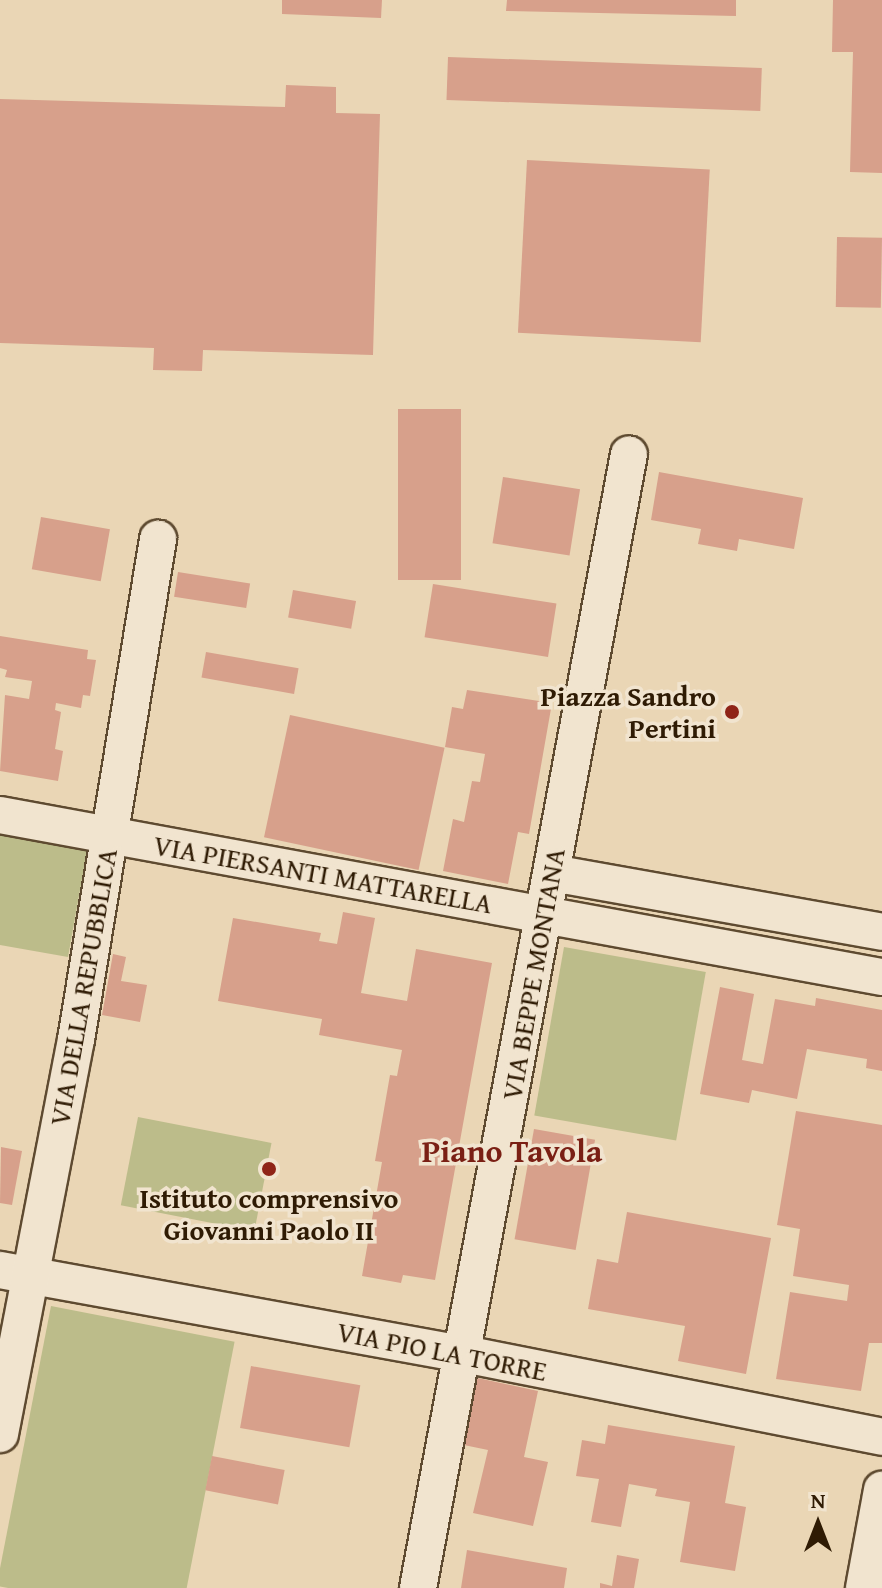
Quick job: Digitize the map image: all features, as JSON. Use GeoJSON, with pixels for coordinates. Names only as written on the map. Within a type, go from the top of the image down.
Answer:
{"type":"FeatureCollection","features":[{"type":"Feature","properties":{"kind":"street","name":"VIA BEPPE MONTANA"},"geometry":{"type":"LineString","coordinates":[[418,1588],[464,1354],[629,454]]}},
{"type":"Feature","properties":{"kind":"street","name":"VIA DELLA REPUBBLICA"},"geometry":{"type":"LineString","coordinates":[[0,1434],[16,1273],[110,835],[158,539]]}},
{"type":"Feature","properties":{"kind":"street","name":"VIA PIERSANTI MATTARELLA"},"geometry":{"type":"LineString","coordinates":[[0,815],[882,977]]}},
{"type":"Feature","properties":{"kind":"street"},"geometry":{"type":"LineString","coordinates":[[552,873],[882,932]]}},
{"type":"Feature","properties":{"kind":"street","name":"VIA PIO LA TORRE"},"geometry":{"type":"LineString","coordinates":[[16,1273],[464,1354],[882,1437]]}},
{"type":"Feature","properties":{"kind":"street"},"geometry":{"type":"LineString","coordinates":[[864,1588],[882,1490]]}},
{"type":"Feature","properties":{"kind":"green space"},"geometry":{"type":"Polygon","coordinates":[[[0,835],[87,851],[68,957],[0,945],[0,835]]]}},
{"type":"Feature","properties":{"kind":"green space"},"geometry":{"type":"Polygon","coordinates":[[[564,947],[706,972],[676,1140],[534,1115],[564,947]]]}},
{"type":"Feature","properties":{"kind":"green space"},"geometry":{"type":"Polygon","coordinates":[[[138,1117],[272,1143],[254,1231],[121,1205],[138,1117]]]}},
{"type":"Feature","properties":{"kind":"green space"},"geometry":{"type":"Polygon","coordinates":[[[51,1306],[235,1342],[187,1588],[0,1586],[0,1568],[51,1306]]]}},
{"type":"Feature","properties":{"kind":"building"},"geometry":{"type":"Polygon","coordinates":[[[282,0],[382,0],[381,18],[282,14],[282,0]]]}},
{"type":"Feature","properties":{"kind":"building"},"geometry":{"type":"Polygon","coordinates":[[[507,0],[736,0],[736,16],[506,11],[507,0]]]}},
{"type":"Feature","properties":{"kind":"building"},"geometry":{"type":"Polygon","coordinates":[[[833,0],[882,0],[882,173],[850,172],[853,52],[832,52],[833,0]]]}},
{"type":"Feature","properties":{"kind":"building"},"geometry":{"type":"Polygon","coordinates":[[[448,57],[762,68],[760,111],[446,100],[448,57]]]}},
{"type":"Feature","properties":{"kind":"building"},"geometry":{"type":"Polygon","coordinates":[[[286,85],[336,87],[336,113],[380,114],[373,355],[203,350],[202,371],[153,370],[154,348],[0,343],[0,99],[285,107],[286,85]]]}},
{"type":"Feature","properties":{"kind":"building"},"geometry":{"type":"Polygon","coordinates":[[[527,160],[710,170],[701,342],[518,333],[527,160]]]}},
{"type":"Feature","properties":{"kind":"building"},"geometry":{"type":"Polygon","coordinates":[[[837,237],[882,238],[881,308],[836,307],[837,237]]]}},
{"type":"Feature","properties":{"kind":"building"},"geometry":{"type":"Polygon","coordinates":[[[398,409],[461,409],[461,580],[398,580],[398,409]]]}},
{"type":"Feature","properties":{"kind":"building"},"geometry":{"type":"Polygon","coordinates":[[[659,472],[803,498],[794,549],[739,539],[737,551],[698,544],[701,529],[651,520],[659,472]]]}},
{"type":"Feature","properties":{"kind":"building"},"geometry":{"type":"Polygon","coordinates":[[[503,477],[580,489],[570,555],[493,543],[503,477]]]}},
{"type":"Feature","properties":{"kind":"building"},"geometry":{"type":"Polygon","coordinates":[[[41,517],[110,529],[101,581],[32,569],[41,517]]]}},
{"type":"Feature","properties":{"kind":"building"},"geometry":{"type":"Polygon","coordinates":[[[178,572],[250,583],[246,608],[174,597],[178,572]]]}},
{"type":"Feature","properties":{"kind":"building"},"geometry":{"type":"Polygon","coordinates":[[[433,584],[556,604],[548,657],[425,637],[433,584]]]}},
{"type":"Feature","properties":{"kind":"building"},"geometry":{"type":"Polygon","coordinates":[[[293,590],[356,601],[351,629],[288,618],[293,590]]]}},
{"type":"Feature","properties":{"kind":"building"},"geometry":{"type":"Polygon","coordinates":[[[0,636],[88,650],[87,659],[96,660],[90,696],[83,695],[81,708],[56,703],[55,710],[61,712],[55,749],[63,751],[58,781],[0,771],[5,695],[29,699],[32,681],[5,677],[7,670],[0,668],[0,636]]]}},
{"type":"Feature","properties":{"kind":"building"},"geometry":{"type":"Polygon","coordinates":[[[206,652],[299,668],[294,694],[201,678],[206,652]]]}},
{"type":"Feature","properties":{"kind":"building"},"geometry":{"type":"Polygon","coordinates":[[[467,690],[552,703],[529,834],[518,832],[508,884],[443,871],[453,819],[464,822],[472,781],[480,782],[485,754],[445,747],[452,707],[463,709],[467,690]]]}},
{"type":"Feature","properties":{"kind":"building"},"geometry":{"type":"Polygon","coordinates":[[[290,715],[445,748],[419,870],[264,837],[290,715]]]}},
{"type":"Feature","properties":{"kind":"building"},"geometry":{"type":"Polygon","coordinates":[[[343,912],[375,918],[361,993],[407,1001],[416,949],[492,963],[435,1280],[403,1275],[401,1283],[362,1276],[382,1162],[375,1161],[390,1075],[397,1076],[402,1050],[319,1035],[322,1019],[218,1001],[233,918],[321,933],[319,941],[337,944],[343,912]]]}},
{"type":"Feature","properties":{"kind":"building"},"geometry":{"type":"Polygon","coordinates":[[[113,954],[126,957],[121,981],[147,985],[140,1022],[102,1015],[113,954]]]}},
{"type":"Feature","properties":{"kind":"building"},"geometry":{"type":"Polygon","coordinates":[[[720,987],[754,994],[742,1060],[763,1064],[775,999],[815,1006],[816,998],[882,1010],[882,1071],[866,1068],[867,1059],[807,1049],[797,1099],[752,1090],[749,1103],[700,1094],[720,987]]]}},
{"type":"Feature","properties":{"kind":"building"},"geometry":{"type":"Polygon","coordinates":[[[796,1111],[882,1125],[882,1343],[869,1343],[861,1391],[776,1379],[790,1292],[847,1301],[849,1285],[793,1276],[800,1229],[777,1225],[796,1111]]]}},
{"type":"Feature","properties":{"kind":"building"},"geometry":{"type":"Polygon","coordinates":[[[534,1129],[595,1140],[576,1250],[515,1239],[534,1129]]]}},
{"type":"Feature","properties":{"kind":"building"},"geometry":{"type":"Polygon","coordinates":[[[1,1147],[22,1151],[12,1205],[0,1203],[1,1147]]]}},
{"type":"Feature","properties":{"kind":"building"},"geometry":{"type":"Polygon","coordinates":[[[627,1212],[771,1238],[746,1374],[678,1361],[685,1326],[588,1309],[597,1259],[618,1263],[627,1212]]]}},
{"type":"Feature","properties":{"kind":"building"},"geometry":{"type":"Polygon","coordinates":[[[251,1366],[360,1385],[349,1447],[240,1428],[251,1366]]]}},
{"type":"Feature","properties":{"kind":"building"},"geometry":{"type":"Polygon","coordinates":[[[473,1377],[538,1391],[524,1457],[548,1462],[533,1526],[473,1513],[488,1450],[459,1444],[473,1377]]]}},
{"type":"Feature","properties":{"kind":"building"},"geometry":{"type":"Polygon","coordinates":[[[608,1425],[735,1446],[725,1503],[746,1507],[735,1571],[680,1562],[690,1502],[655,1496],[657,1489],[629,1484],[621,1527],[591,1522],[599,1479],[576,1476],[582,1440],[605,1444],[608,1425]]]}},
{"type":"Feature","properties":{"kind":"building"},"geometry":{"type":"Polygon","coordinates":[[[212,1456],[285,1470],[278,1504],[205,1490],[212,1456]]]}},
{"type":"Feature","properties":{"kind":"building"},"geometry":{"type":"Polygon","coordinates":[[[467,1550],[567,1568],[564,1588],[461,1588],[467,1550]]]}},
{"type":"Feature","properties":{"kind":"building"},"geometry":{"type":"Polygon","coordinates":[[[617,1555],[639,1559],[634,1588],[600,1588],[600,1583],[612,1586],[617,1555]]]}},
{"type":"Feature","properties":{"kind":"place","name":"Piazza Sandro Pertini"},"geometry":{"type":"Point","coordinates":[732,712]}},
{"type":"Feature","properties":{"kind":"place","name":"Istituto comprensivo Giovanni Paolo II"},"geometry":{"type":"Point","coordinates":[269,1169]}},
{"type":"Feature","properties":{"kind":"district","name":"Piano Tavola"},"geometry":{"type":"Point","coordinates":[512,1151]}}]}
